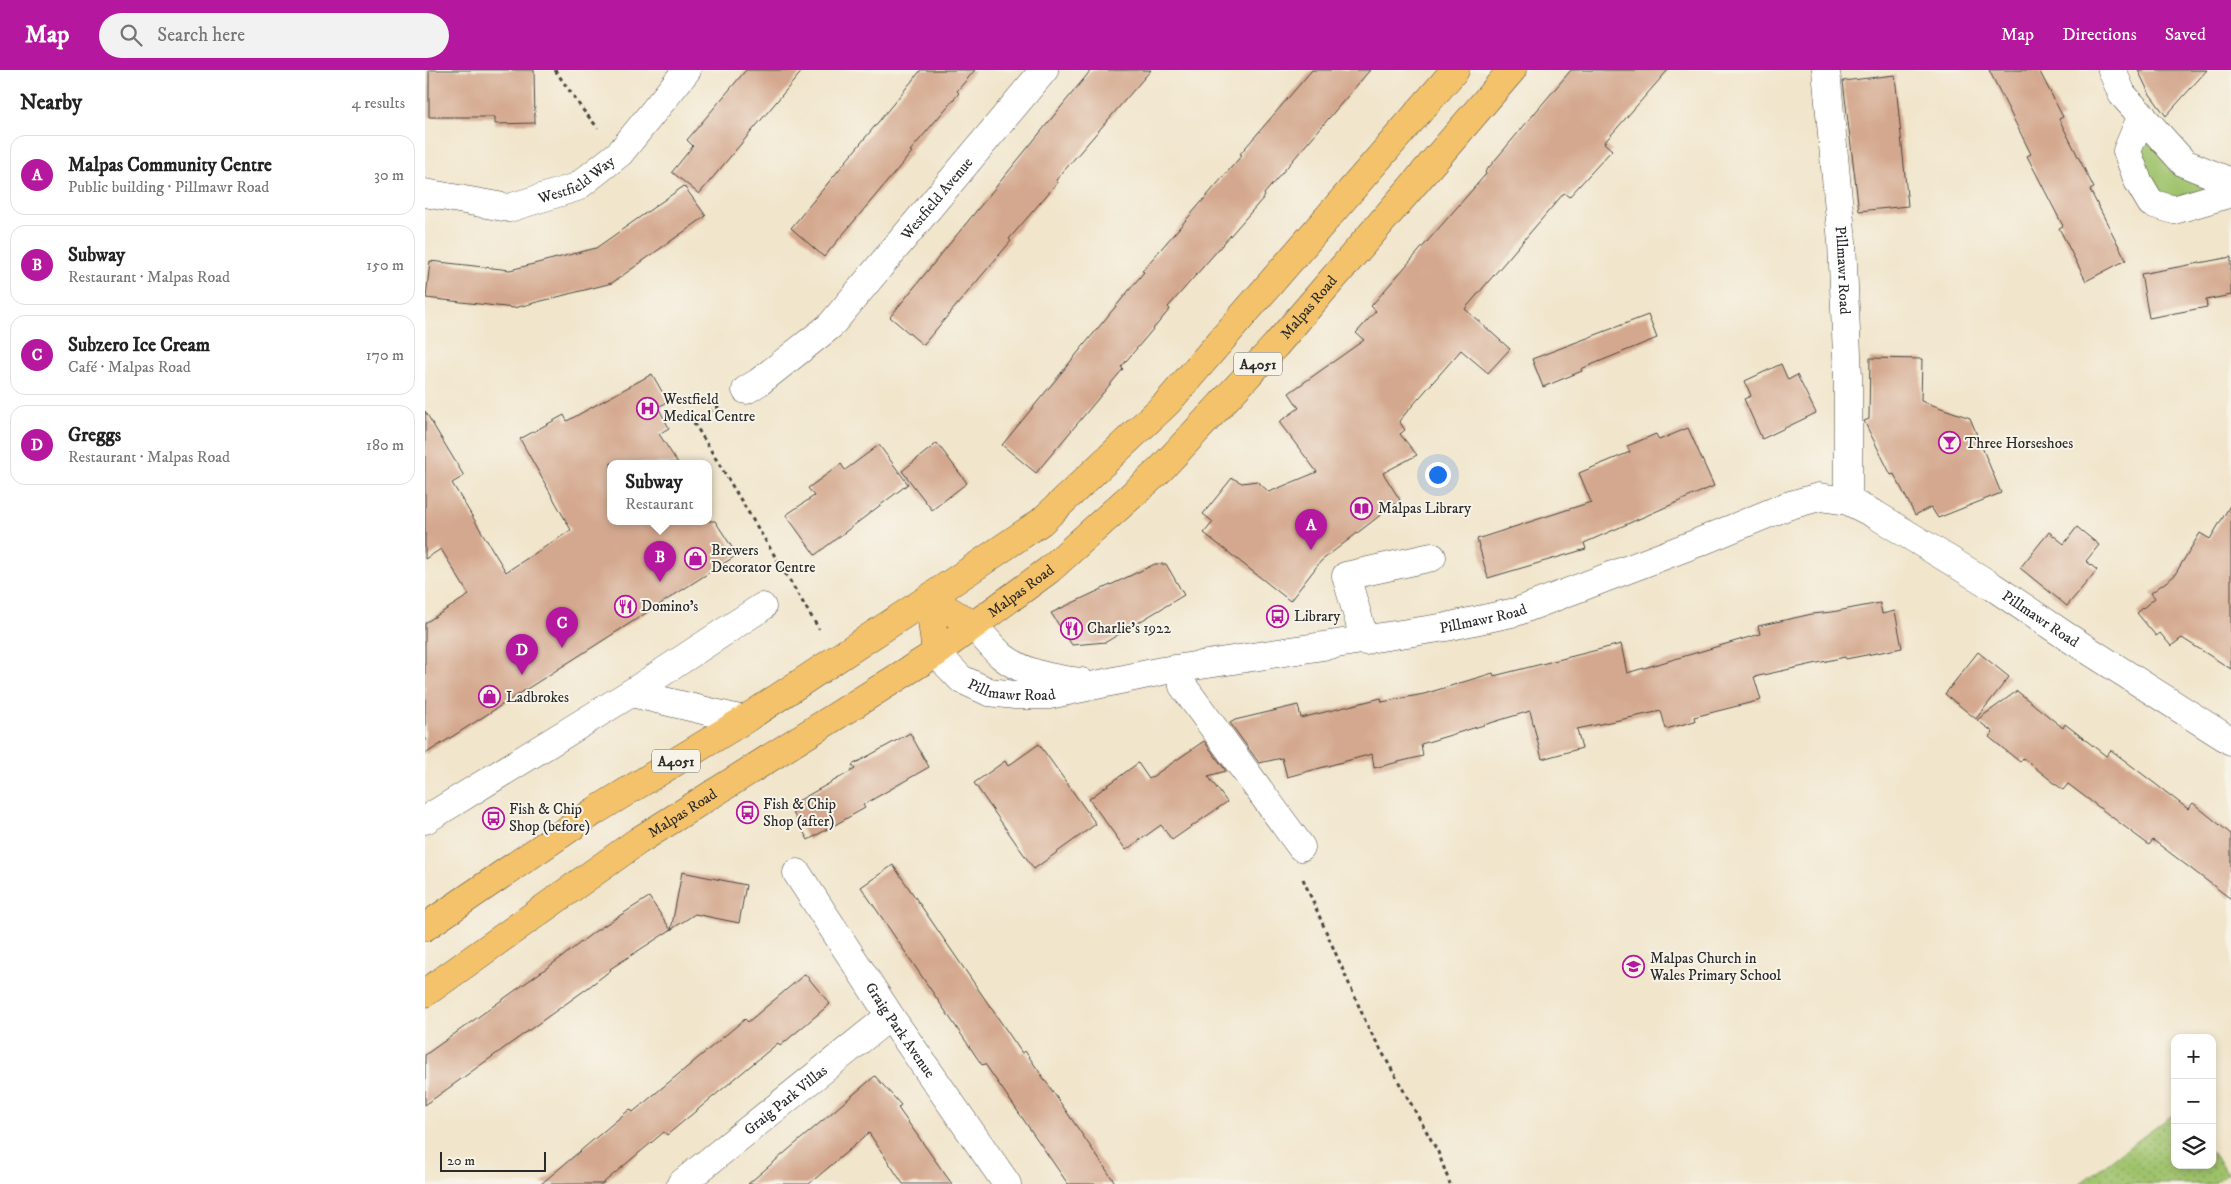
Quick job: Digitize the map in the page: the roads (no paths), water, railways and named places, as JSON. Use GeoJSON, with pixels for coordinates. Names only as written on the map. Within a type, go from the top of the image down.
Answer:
{"type":"FeatureCollection","features":[{"type":"Feature","properties":{"kind":"main road","name":"A4051"},"geometry":{"type":"LineString","coordinates":[[425,927],[595,811],[744,720],[1041,522],[1167,403],[1455,70]]}},
{"type":"Feature","properties":{"kind":"main road","name":"Malpas Road"},"geometry":{"type":"LineString","coordinates":[[425,994],[638,841],[936,653],[1049,570],[1161,469],[1276,345],[1512,70]]}},
{"type":"Feature","properties":{"kind":"main road"},"geometry":{"type":"LineString","coordinates":[[929,598],[973,625]]}},
{"type":"Feature","properties":{"kind":"main road"},"geometry":{"type":"LineString","coordinates":[[929,598],[936,653]]}},
{"type":"Feature","properties":{"kind":"street","name":"Westfield Way"},"geometry":{"type":"LineString","coordinates":[[425,193],[509,208],[577,187],[620,153],[687,70]]}},
{"type":"Feature","properties":{"kind":"street","name":"Westfield Avenue"},"geometry":{"type":"LineString","coordinates":[[746,390],[759,382],[830,326],[1044,70]]}},
{"type":"Feature","properties":{"kind":"street","name":"Pillmawr Road"},"geometry":{"type":"LineString","coordinates":[[1826,70],[1842,242],[1849,377],[1849,501]]}},
{"type":"Feature","properties":{"kind":"street"},"geometry":{"type":"LineString","coordinates":[[2112,70],[2122,94],[2184,163],[2231,182]]}},
{"type":"Feature","properties":{"kind":"street"},"geometry":{"type":"LineString","coordinates":[[2141,115],[2127,151],[2138,181],[2151,203],[2174,210],[2231,193]]}},
{"type":"Feature","properties":{"kind":"street","name":"Pillmawr Road"},"geometry":{"type":"LineString","coordinates":[[936,653],[961,679],[989,692],[1015,695],[1049,695],[1179,668],[1446,627],[1516,612],[1688,547],[1787,506],[1819,498],[1849,501],[1992,586],[2065,636],[2231,741]]}},
{"type":"Feature","properties":{"kind":"street"},"geometry":{"type":"LineString","coordinates":[[1365,640],[1346,576],[1432,557]]}},
{"type":"Feature","properties":{"kind":"street"},"geometry":{"type":"LineString","coordinates":[[425,820],[631,693],[762,607]]}},
{"type":"Feature","properties":{"kind":"street","name":"Pillmawr Road"},"geometry":{"type":"LineString","coordinates":[[973,625],[1003,657],[1024,669],[1053,679],[1099,684]]}},
{"type":"Feature","properties":{"kind":"street"},"geometry":{"type":"LineString","coordinates":[[1179,668],[1183,686],[1300,859]]}},
{"type":"Feature","properties":{"kind":"street"},"geometry":{"type":"LineString","coordinates":[[631,693],[744,720]]}},
{"type":"Feature","properties":{"kind":"street","name":"Graig Park Avenue"},"geometry":{"type":"LineString","coordinates":[[797,873],[890,1016],[1007,1184]]}},
{"type":"Feature","properties":{"kind":"street","name":"Graig Park Villas"},"geometry":{"type":"LineString","coordinates":[[681,1184],[890,1016]]}},
{"type":"Feature","properties":{"kind":"place","name":"Westfield Medical Centre"},"geometry":{"type":"Point","coordinates":[647,408]}},
{"type":"Feature","properties":{"kind":"place","name":"Three Horseshoes"},"geometry":{"type":"Point","coordinates":[1949,443]}},
{"type":"Feature","properties":{"kind":"place","name":"Malpas Library"},"geometry":{"type":"Point","coordinates":[1362,508]}},
{"type":"Feature","properties":{"kind":"place","name":"Malpas Community Centre"},"geometry":{"type":"Point","coordinates":[1311,550]}},
{"type":"Feature","properties":{"kind":"place","name":"Brewers Decorator Centre"},"geometry":{"type":"Point","coordinates":[695,559]}},
{"type":"Feature","properties":{"kind":"place","name":"Subway"},"geometry":{"type":"Point","coordinates":[660,582]}},
{"type":"Feature","properties":{"kind":"place","name":"Domino's"},"geometry":{"type":"Point","coordinates":[625,606]}},
{"type":"Feature","properties":{"kind":"place","name":"Library"},"geometry":{"type":"Point","coordinates":[1278,616]}},
{"type":"Feature","properties":{"kind":"place","name":"Charlie's 1922"},"geometry":{"type":"Point","coordinates":[1071,628]}},
{"type":"Feature","properties":{"kind":"place","name":"Subzero Ice Cream"},"geometry":{"type":"Point","coordinates":[562,648]}},
{"type":"Feature","properties":{"kind":"place","name":"Greggs"},"geometry":{"type":"Point","coordinates":[522,675]}},
{"type":"Feature","properties":{"kind":"place","name":"Ladbrokes"},"geometry":{"type":"Point","coordinates":[490,697]}},
{"type":"Feature","properties":{"kind":"place","name":"Fish & Chip Shop (after)"},"geometry":{"type":"Point","coordinates":[747,813]}},
{"type":"Feature","properties":{"kind":"place","name":"Fish & Chip Shop (before)"},"geometry":{"type":"Point","coordinates":[493,818]}},
{"type":"Feature","properties":{"kind":"place","name":"Malpas Church in Wales Primary School"},"geometry":{"type":"Point","coordinates":[1634,967]}}]}
